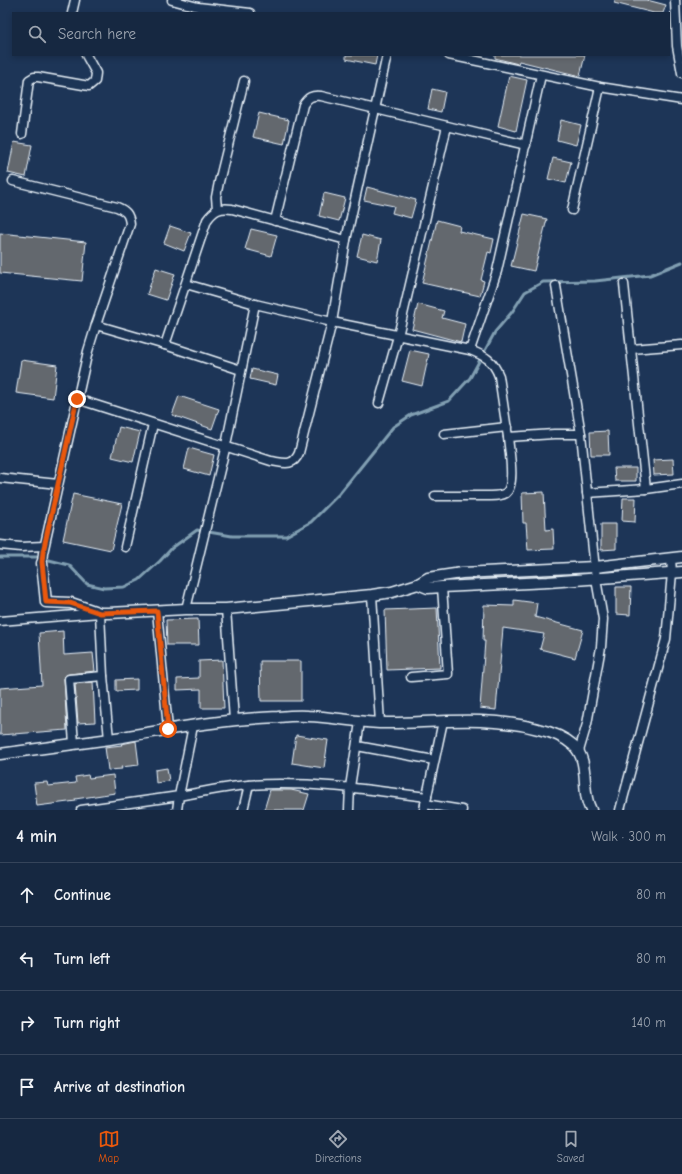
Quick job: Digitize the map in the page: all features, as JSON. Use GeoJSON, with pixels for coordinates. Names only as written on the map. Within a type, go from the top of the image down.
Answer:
{"type":"FeatureCollection","features":[{"type":"Feature","properties":{"kind":"street"},"geometry":{"type":"LineString","coordinates":[[72,12],[75,0]]}},
{"type":"Feature","properties":{"kind":"street"},"geometry":{"type":"LineString","coordinates":[[172,0],[244,12]]}},
{"type":"Feature","properties":{"kind":"street"},"geometry":{"type":"LineString","coordinates":[[675,0],[677,46],[682,73]]}},
{"type":"Feature","properties":{"kind":"street"},"geometry":{"type":"LineString","coordinates":[[22,134],[29,80],[34,77],[38,77],[89,86],[95,81],[96,73],[87,56]]}},
{"type":"Feature","properties":{"kind":"street"},"geometry":{"type":"LineString","coordinates":[[77,399],[271,461],[290,463],[297,459],[300,453],[332,322],[346,240],[387,56]]}},
{"type":"Feature","properties":{"kind":"street"},"geometry":{"type":"LineString","coordinates":[[454,56],[600,87],[682,100]]}},
{"type":"Feature","properties":{"kind":"street"},"geometry":{"type":"LineString","coordinates":[[472,350],[496,270],[541,75]]}},
{"type":"Feature","properties":{"kind":"street"},"geometry":{"type":"LineString","coordinates":[[217,209],[216,197],[219,182],[244,81]]}},
{"type":"Feature","properties":{"kind":"street"},"geometry":{"type":"LineString","coordinates":[[572,210],[600,87]]}},
{"type":"Feature","properties":{"kind":"street"},"geometry":{"type":"LineString","coordinates":[[275,221],[303,105],[307,98],[313,95],[375,108],[526,145]]}},
{"type":"Feature","properties":{"kind":"street"},"geometry":{"type":"LineString","coordinates":[[379,403],[398,336],[447,126]]}},
{"type":"Feature","properties":{"kind":"street"},"geometry":{"type":"LineString","coordinates":[[13,181],[117,207],[126,211],[130,216],[130,224],[96,325],[77,399],[43,554],[46,602],[70,603],[100,613]]}},
{"type":"Feature","properties":{"kind":"street"},"geometry":{"type":"LineString","coordinates":[[165,345],[207,220],[217,209],[232,209],[346,240]]}},
{"type":"Feature","properties":{"kind":"street"},"geometry":{"type":"LineString","coordinates":[[186,284],[255,304],[332,322],[472,350],[486,358],[496,367],[499,376],[507,427],[511,477],[510,486],[506,492],[499,496],[435,496]]}},
{"type":"Feature","properties":{"kind":"street"},"geometry":{"type":"LineString","coordinates":[[624,284],[646,489]]}},
{"type":"Feature","properties":{"kind":"street"},"geometry":{"type":"LineString","coordinates":[[556,286],[581,434],[596,579],[603,619],[601,647],[587,724],[579,751]]}},
{"type":"Feature","properties":{"kind":"street"},"geometry":{"type":"LineString","coordinates":[[186,609],[226,446],[255,304]]}},
{"type":"Feature","properties":{"kind":"street"},"geometry":{"type":"LineString","coordinates":[[96,325],[165,345],[242,370]]}},
{"type":"Feature","properties":{"kind":"street"},"geometry":{"type":"LineString","coordinates":[[631,349],[682,345]]}},
{"type":"Feature","properties":{"kind":"street"},"geometry":{"type":"LineString","coordinates":[[125,547],[153,424]]}},
{"type":"Feature","properties":{"kind":"street"},"geometry":{"type":"LineString","coordinates":[[444,434],[507,427]]}},
{"type":"Feature","properties":{"kind":"street"},"geometry":{"type":"LineString","coordinates":[[508,437],[581,434]]}},
{"type":"Feature","properties":{"kind":"street"},"geometry":{"type":"LineString","coordinates":[[0,478],[58,484]]}},
{"type":"Feature","properties":{"kind":"street"},"geometry":{"type":"LineString","coordinates":[[587,493],[646,489],[682,484]]}},
{"type":"Feature","properties":{"kind":"street"},"geometry":{"type":"LineString","coordinates":[[0,545],[22,547],[43,554]]}},
{"type":"Feature","properties":{"kind":"street"},"geometry":{"type":"LineString","coordinates":[[0,621],[100,613],[186,609],[226,609],[392,592],[418,584],[428,578],[462,573],[595,567],[682,557]]}},
{"type":"Feature","properties":{"kind":"street"},"geometry":{"type":"LineString","coordinates":[[620,810],[664,650],[677,573],[671,558]]}},
{"type":"Feature","properties":{"kind":"street"},"geometry":{"type":"LineString","coordinates":[[418,584],[428,588],[677,573]]}},
{"type":"Feature","properties":{"kind":"street"},"geometry":{"type":"LineString","coordinates":[[411,677],[448,674],[442,587]]}},
{"type":"Feature","properties":{"kind":"street"},"geometry":{"type":"LineString","coordinates":[[372,595],[380,723]]}},
{"type":"Feature","properties":{"kind":"street"},"geometry":{"type":"LineString","coordinates":[[226,609],[234,720]]}},
{"type":"Feature","properties":{"kind":"street"},"geometry":{"type":"LineString","coordinates":[[157,611],[168,729]]}},
{"type":"Feature","properties":{"kind":"street"},"geometry":{"type":"LineString","coordinates":[[100,613],[103,676],[109,739]]}},
{"type":"Feature","properties":{"kind":"street"},"geometry":{"type":"LineString","coordinates":[[74,744],[69,679],[103,676]]}},
{"type":"Feature","properties":{"kind":"street"},"geometry":{"type":"LineString","coordinates":[[0,754],[234,720],[308,716],[380,723],[485,721],[510,723],[532,727],[564,738],[579,751],[582,759],[587,797],[591,810]]}},
{"type":"Feature","properties":{"kind":"street"},"geometry":{"type":"LineString","coordinates":[[425,804],[442,721]]}},
{"type":"Feature","properties":{"kind":"street"},"geometry":{"type":"LineString","coordinates":[[349,810],[350,787],[360,722]]}},
{"type":"Feature","properties":{"kind":"street"},"geometry":{"type":"LineString","coordinates":[[177,810],[193,726]]}},
{"type":"Feature","properties":{"kind":"street"},"geometry":{"type":"LineString","coordinates":[[357,746],[434,760]]}},
{"type":"Feature","properties":{"kind":"street"},"geometry":{"type":"LineString","coordinates":[[81,810],[105,808],[249,785],[283,783],[350,787],[425,804],[462,810]]}},
{"type":"Feature","properties":{"kind":"street"},"geometry":{"type":"LineString","coordinates":[[243,810],[249,785]]}},
{"type":"Feature","properties":{"kind":"building"},"geometry":{"type":"Polygon","coordinates":[[[615,0],[647,0],[666,5],[663,12],[650,12],[614,3],[615,0]]]}},
{"type":"Feature","properties":{"kind":"building"},"geometry":{"type":"Polygon","coordinates":[[[346,56],[377,56],[375,65],[346,59],[346,56]]]}},
{"type":"Feature","properties":{"kind":"building"},"geometry":{"type":"Polygon","coordinates":[[[495,56],[585,56],[580,76],[519,61],[518,64],[495,58],[495,56]]]}},
{"type":"Feature","properties":{"kind":"building"},"geometry":{"type":"Polygon","coordinates":[[[509,76],[527,80],[516,131],[498,126],[509,76]]]}},
{"type":"Feature","properties":{"kind":"building"},"geometry":{"type":"Polygon","coordinates":[[[432,89],[445,92],[441,112],[428,109],[432,89]]]}},
{"type":"Feature","properties":{"kind":"building"},"geometry":{"type":"Polygon","coordinates":[[[259,113],[289,120],[284,144],[253,137],[259,113]]]}},
{"type":"Feature","properties":{"kind":"building"},"geometry":{"type":"Polygon","coordinates":[[[561,120],[581,125],[576,145],[557,140],[561,120]]]}},
{"type":"Feature","properties":{"kind":"building"},"geometry":{"type":"Polygon","coordinates":[[[14,142],[32,145],[26,177],[8,173],[14,142]]]}},
{"type":"Feature","properties":{"kind":"building"},"geometry":{"type":"Polygon","coordinates":[[[553,158],[571,162],[566,183],[548,179],[553,158]]]}},
{"type":"Feature","properties":{"kind":"building"},"geometry":{"type":"Polygon","coordinates":[[[367,187],[416,200],[411,218],[392,213],[394,206],[364,200],[367,187]]]}},
{"type":"Feature","properties":{"kind":"building"},"geometry":{"type":"Polygon","coordinates":[[[324,193],[345,198],[339,221],[319,216],[324,193]]]}},
{"type":"Feature","properties":{"kind":"building"},"geometry":{"type":"Polygon","coordinates":[[[524,214],[547,219],[534,271],[511,266],[524,214]]]}},
{"type":"Feature","properties":{"kind":"building"},"geometry":{"type":"Polygon","coordinates":[[[437,220],[460,226],[459,231],[494,239],[491,253],[488,252],[481,280],[484,281],[480,296],[422,283],[437,220]]]}},
{"type":"Feature","properties":{"kind":"building"},"geometry":{"type":"Polygon","coordinates":[[[170,226],[191,233],[184,251],[164,243],[170,226]]]}},
{"type":"Feature","properties":{"kind":"building"},"geometry":{"type":"Polygon","coordinates":[[[251,229],[277,235],[271,256],[245,249],[251,229]]]}},
{"type":"Feature","properties":{"kind":"building"},"geometry":{"type":"Polygon","coordinates":[[[0,233],[86,242],[82,281],[0,273],[0,233]]]}},
{"type":"Feature","properties":{"kind":"building"},"geometry":{"type":"Polygon","coordinates":[[[362,235],[381,240],[377,261],[357,256],[362,235]]]}},
{"type":"Feature","properties":{"kind":"building"},"geometry":{"type":"Polygon","coordinates":[[[156,268],[175,274],[166,300],[147,294],[156,268]]]}},
{"type":"Feature","properties":{"kind":"building"},"geometry":{"type":"Polygon","coordinates":[[[418,304],[444,311],[442,318],[465,324],[461,342],[412,329],[418,304]]]}},
{"type":"Feature","properties":{"kind":"building"},"geometry":{"type":"Polygon","coordinates":[[[410,350],[429,354],[422,386],[402,381],[410,350]]]}},
{"type":"Feature","properties":{"kind":"building"},"geometry":{"type":"Polygon","coordinates":[[[21,360],[57,365],[53,398],[16,393],[21,360]]]}},
{"type":"Feature","properties":{"kind":"building"},"geometry":{"type":"Polygon","coordinates":[[[252,369],[278,375],[276,385],[250,379],[252,369]]]}},
{"type":"Feature","properties":{"kind":"building"},"geometry":{"type":"Polygon","coordinates":[[[179,396],[219,409],[212,429],[172,415],[179,396]]]}},
{"type":"Feature","properties":{"kind":"building"},"geometry":{"type":"Polygon","coordinates":[[[119,427],[140,432],[133,462],[112,457],[119,427]]]}},
{"type":"Feature","properties":{"kind":"building"},"geometry":{"type":"Polygon","coordinates":[[[608,431],[609,455],[591,455],[590,432],[608,431]]]}},
{"type":"Feature","properties":{"kind":"building"},"geometry":{"type":"Polygon","coordinates":[[[189,448],[214,455],[209,476],[184,469],[189,448]]]}},
{"type":"Feature","properties":{"kind":"building"},"geometry":{"type":"Polygon","coordinates":[[[673,459],[674,474],[654,475],[653,460],[673,459]]]}},
{"type":"Feature","properties":{"kind":"building"},"geometry":{"type":"Polygon","coordinates":[[[614,468],[636,468],[636,481],[615,481],[614,468]]]}},
{"type":"Feature","properties":{"kind":"building"},"geometry":{"type":"Polygon","coordinates":[[[544,492],[546,530],[553,529],[554,549],[528,550],[526,523],[523,523],[522,493],[544,492]]]}},
{"type":"Feature","properties":{"kind":"building"},"geometry":{"type":"Polygon","coordinates":[[[73,494],[122,504],[111,550],[63,540],[73,494]]]}},
{"type":"Feature","properties":{"kind":"building"},"geometry":{"type":"Polygon","coordinates":[[[623,498],[636,498],[635,522],[622,521],[623,498]]]}},
{"type":"Feature","properties":{"kind":"building"},"geometry":{"type":"Polygon","coordinates":[[[601,524],[616,524],[616,549],[601,550],[601,524]]]}},
{"type":"Feature","properties":{"kind":"building"},"geometry":{"type":"Polygon","coordinates":[[[616,587],[631,587],[630,615],[616,614],[616,587]]]}},
{"type":"Feature","properties":{"kind":"building"},"geometry":{"type":"Polygon","coordinates":[[[514,600],[537,603],[535,617],[583,630],[575,658],[540,649],[544,634],[503,628],[496,710],[480,708],[485,641],[483,641],[484,605],[514,606],[514,600]]]}},
{"type":"Feature","properties":{"kind":"building"},"geometry":{"type":"Polygon","coordinates":[[[437,608],[440,668],[387,670],[385,610],[437,608]]]}},
{"type":"Feature","properties":{"kind":"building"},"geometry":{"type":"Polygon","coordinates":[[[198,619],[199,645],[167,645],[166,620],[198,619]]]}},
{"type":"Feature","properties":{"kind":"building"},"geometry":{"type":"Polygon","coordinates":[[[63,631],[64,655],[93,653],[95,671],[69,674],[64,677],[67,730],[0,735],[0,688],[42,685],[39,633],[63,631]]]}},
{"type":"Feature","properties":{"kind":"building"},"geometry":{"type":"Polygon","coordinates":[[[222,660],[224,708],[201,708],[201,689],[177,690],[177,679],[199,678],[199,661],[222,660]]]}},
{"type":"Feature","properties":{"kind":"building"},"geometry":{"type":"Polygon","coordinates":[[[260,661],[301,661],[301,701],[261,701],[260,661]]]}},
{"type":"Feature","properties":{"kind":"building"},"geometry":{"type":"Polygon","coordinates":[[[137,679],[137,690],[116,691],[116,680],[137,679]]]}},
{"type":"Feature","properties":{"kind":"building"},"geometry":{"type":"Polygon","coordinates":[[[93,682],[95,722],[78,723],[75,684],[93,682]]]}},
{"type":"Feature","properties":{"kind":"building"},"geometry":{"type":"Polygon","coordinates":[[[296,735],[328,740],[324,768],[292,763],[296,735]]]}},
{"type":"Feature","properties":{"kind":"building"},"geometry":{"type":"Polygon","coordinates":[[[136,741],[139,765],[121,767],[122,769],[108,770],[105,747],[122,745],[121,744],[136,741]]]}},
{"type":"Feature","properties":{"kind":"building"},"geometry":{"type":"Polygon","coordinates":[[[167,768],[169,781],[156,783],[155,770],[167,768]]]}},
{"type":"Feature","properties":{"kind":"building"},"geometry":{"type":"Polygon","coordinates":[[[88,775],[89,778],[113,775],[115,793],[75,799],[76,801],[37,806],[34,783],[47,782],[48,786],[76,783],[75,777],[88,775]]]}},
{"type":"Feature","properties":{"kind":"building"},"geometry":{"type":"Polygon","coordinates":[[[270,790],[291,790],[309,794],[304,810],[264,810],[270,790]]]}},
{"type":"Feature","properties":{"kind":"waterway"},"geometry":{"type":"LineString","coordinates":[[0,557],[37,557],[69,565],[87,584],[104,588],[124,587],[139,580],[172,548],[197,530],[232,536],[286,536],[311,522],[339,494],[393,427],[411,415],[449,401],[470,378],[495,332],[512,312],[525,292],[543,282],[595,281],[650,275],[682,262]]}},
{"type":"Feature","properties":{"kind":"route"},"geometry":{"type":"LineString","coordinates":[[77,399],[43,552],[42,562],[46,602],[70,603],[100,613],[157,611],[168,729]]}}]}
